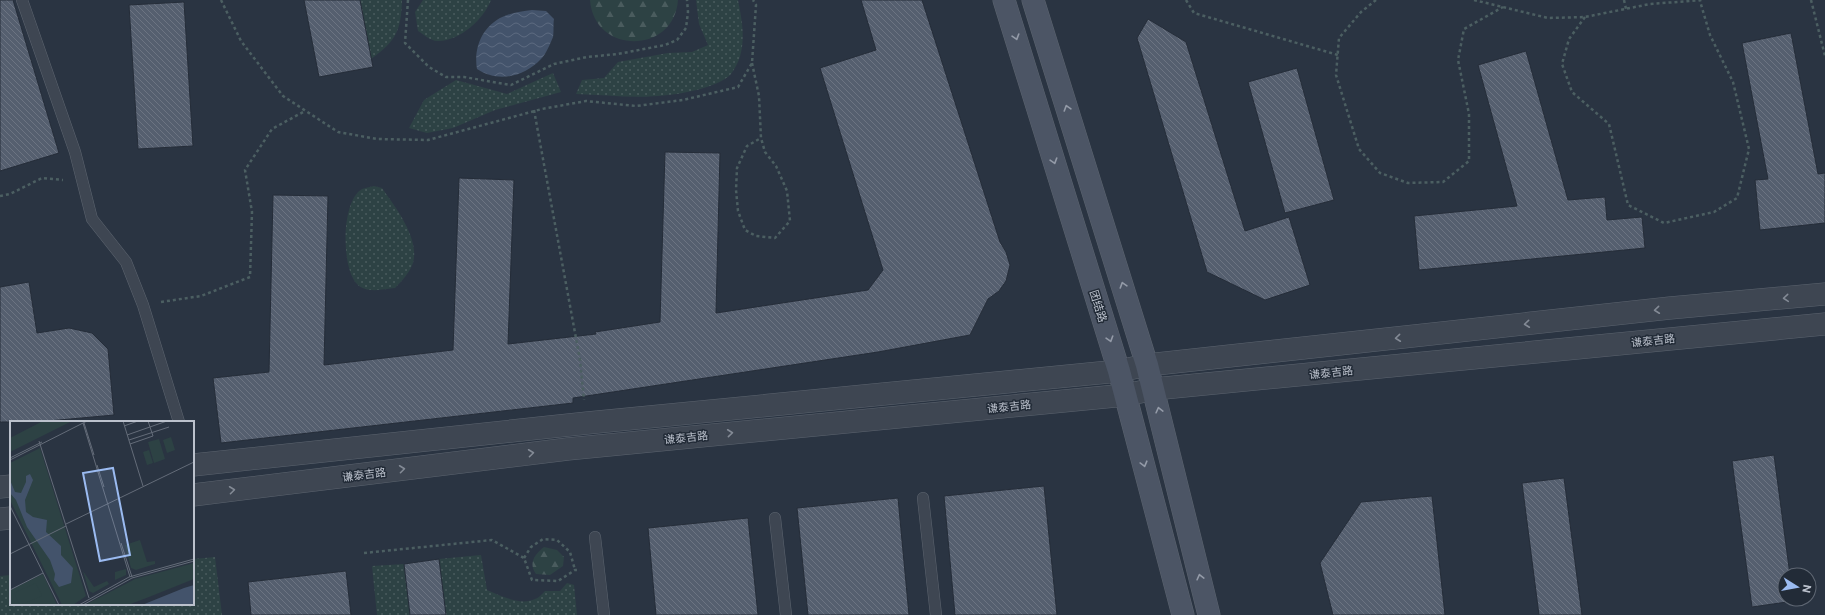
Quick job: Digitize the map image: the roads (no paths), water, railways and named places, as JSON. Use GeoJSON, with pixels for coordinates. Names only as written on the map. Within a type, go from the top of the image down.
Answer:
{"type":"FeatureCollection","features":[{"type":"Feature","properties":{"kind":"main road","name":"团结路"},"geometry":{"type":"LineString","coordinates":[[1004,0],[1120,371],[1183,615]]}},
{"type":"Feature","properties":{"kind":"main road"},"geometry":{"type":"LineString","coordinates":[[1033,0],[1148,365],[1209,615]]}},
{"type":"Feature","properties":{"kind":"street"},"geometry":{"type":"LineString","coordinates":[[194,465],[587,423],[1120,371],[1148,365],[1670,308],[1825,294]]}},
{"type":"Feature","properties":{"kind":"street","name":"谦泰吉路"},"geometry":{"type":"LineString","coordinates":[[194,495],[568,449],[1126,395],[1154,389],[1825,324]]}},
{"type":"Feature","properties":{"kind":"street"},"geometry":{"type":"LineString","coordinates":[[0,487],[10,486]]}},
{"type":"Feature","properties":{"kind":"street"},"geometry":{"type":"LineString","coordinates":[[0,519],[10,518]]}},
{"type":"Feature","properties":{"kind":"lane"},"geometry":{"type":"LineString","coordinates":[[22,0],[75,152],[92,219],[126,262],[143,305],[179,421]]}},
{"type":"Feature","properties":{"kind":"lane"},"geometry":{"type":"LineString","coordinates":[[923,498],[936,615]]}},
{"type":"Feature","properties":{"kind":"lane"},"geometry":{"type":"LineString","coordinates":[[775,518],[786,615]]}},
{"type":"Feature","properties":{"kind":"lane"},"geometry":{"type":"LineString","coordinates":[[595,537],[604,615]]}},
{"type":"Feature","properties":{"kind":"water"},"geometry":{"type":"Polygon","coordinates":[[[532,10],[546,11],[554,19],[553,37],[541,59],[527,70],[510,76],[493,76],[477,69],[477,52],[482,36],[486,30],[499,19],[507,15],[532,10]]]}}]}
